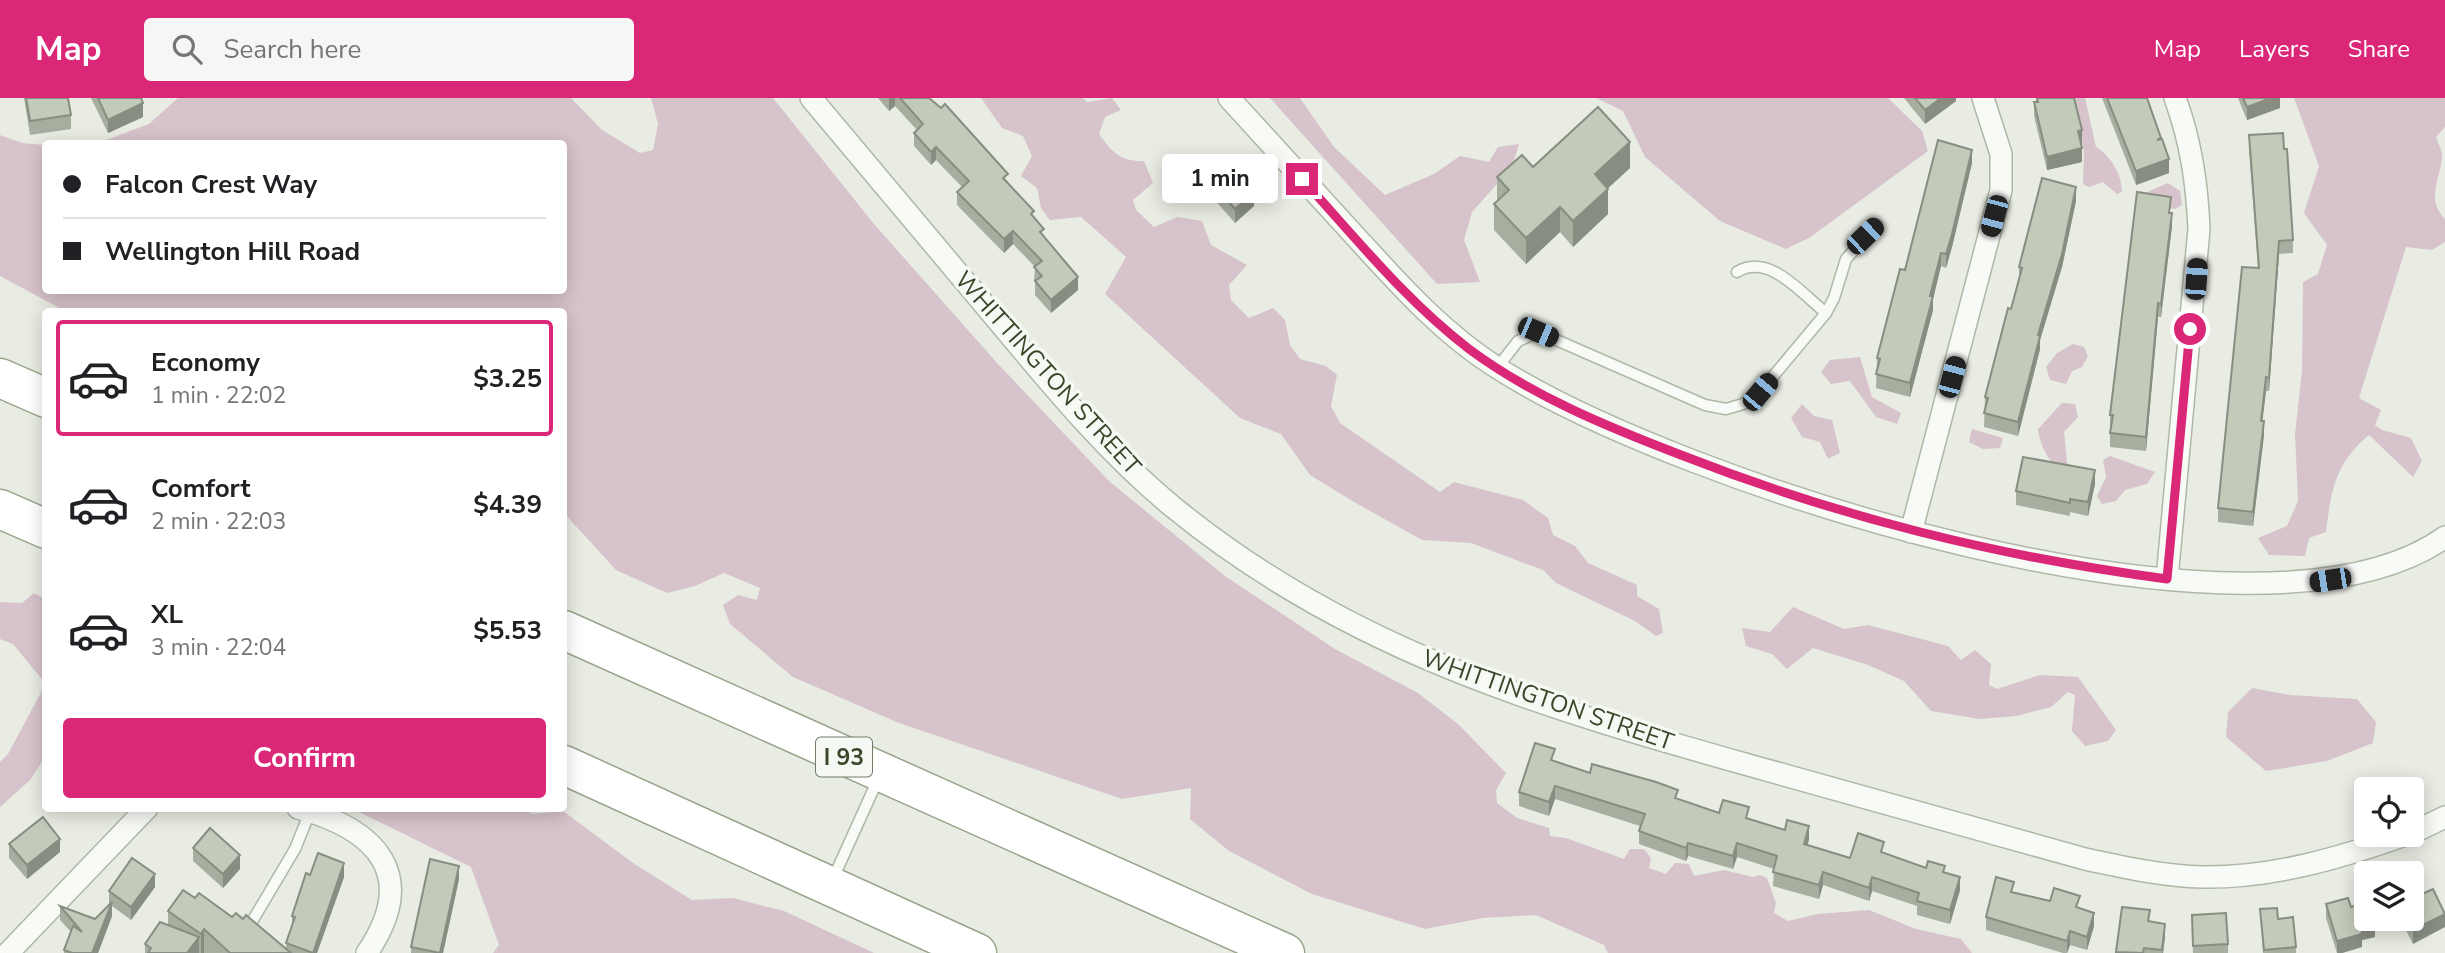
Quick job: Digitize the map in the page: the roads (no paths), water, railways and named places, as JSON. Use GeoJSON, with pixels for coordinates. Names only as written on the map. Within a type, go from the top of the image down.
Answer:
{"type":"FeatureCollection","features":[{"type":"Feature","properties":{"kind":"highway"},"geometry":{"type":"LineString","coordinates":[[0,378],[42,396]]}},
{"type":"Feature","properties":{"kind":"highway"},"geometry":{"type":"LineString","coordinates":[[0,509],[42,526]]}},
{"type":"Feature","properties":{"kind":"highway","name":"I 93"},"geometry":{"type":"LineString","coordinates":[[567,631],[1285,953]]}},
{"type":"Feature","properties":{"kind":"highway"},"geometry":{"type":"LineString","coordinates":[[567,766],[977,953]]}},
{"type":"Feature","properties":{"kind":"street","name":"WHITTINGTON STREET"},"geometry":{"type":"LineString","coordinates":[[811,98],[1054,387],[1140,478],[1214,539],[1264,573],[1353,625],[1412,654],[1489,686],[1598,723],[2085,859],[2132,869],[2202,877],[2276,870],[2372,847]]}},
{"type":"Feature","properties":{"kind":"street"},"geometry":{"type":"LineString","coordinates":[[1228,98],[1430,316],[1497,368],[1591,419],[1783,493],[1911,532],[2029,559],[2167,579],[2278,583],[2347,577],[2383,569],[2445,537]]}},
{"type":"Feature","properties":{"kind":"street"},"geometry":{"type":"LineString","coordinates":[[1911,532],[2001,190],[2001,154],[1983,98]]}},
{"type":"Feature","properties":{"kind":"street"},"geometry":{"type":"LineString","coordinates":[[2167,579],[2199,229],[2197,178],[2186,129],[2175,98]]}},
{"type":"Feature","properties":{"kind":"street"},"geometry":{"type":"LineString","coordinates":[[9,953],[143,812]]}},
{"type":"Feature","properties":{"kind":"street"},"geometry":{"type":"LineString","coordinates":[[310,812],[332,820],[359,836],[388,867],[392,884],[390,908],[382,930],[367,953]]}},
{"type":"Feature","properties":{"kind":"street"},"geometry":{"type":"LineString","coordinates":[[2424,827],[2445,817]]}},
{"type":"Feature","properties":{"kind":"lane"},"geometry":{"type":"LineString","coordinates":[[1497,368],[1518,341],[1538,332],[1705,405],[1726,409],[1743,404],[1760,392],[1826,313],[1834,298],[1846,259],[1877,225]]}},
{"type":"Feature","properties":{"kind":"lane"},"geometry":{"type":"LineString","coordinates":[[1737,272],[1749,265],[1764,265],[1826,313]]}},
{"type":"Feature","properties":{"kind":"lane"},"geometry":{"type":"LineString","coordinates":[[830,886],[881,774]]}},
{"type":"Feature","properties":{"kind":"lane"},"geometry":{"type":"LineString","coordinates":[[247,930],[295,849],[304,812]]}}]}
